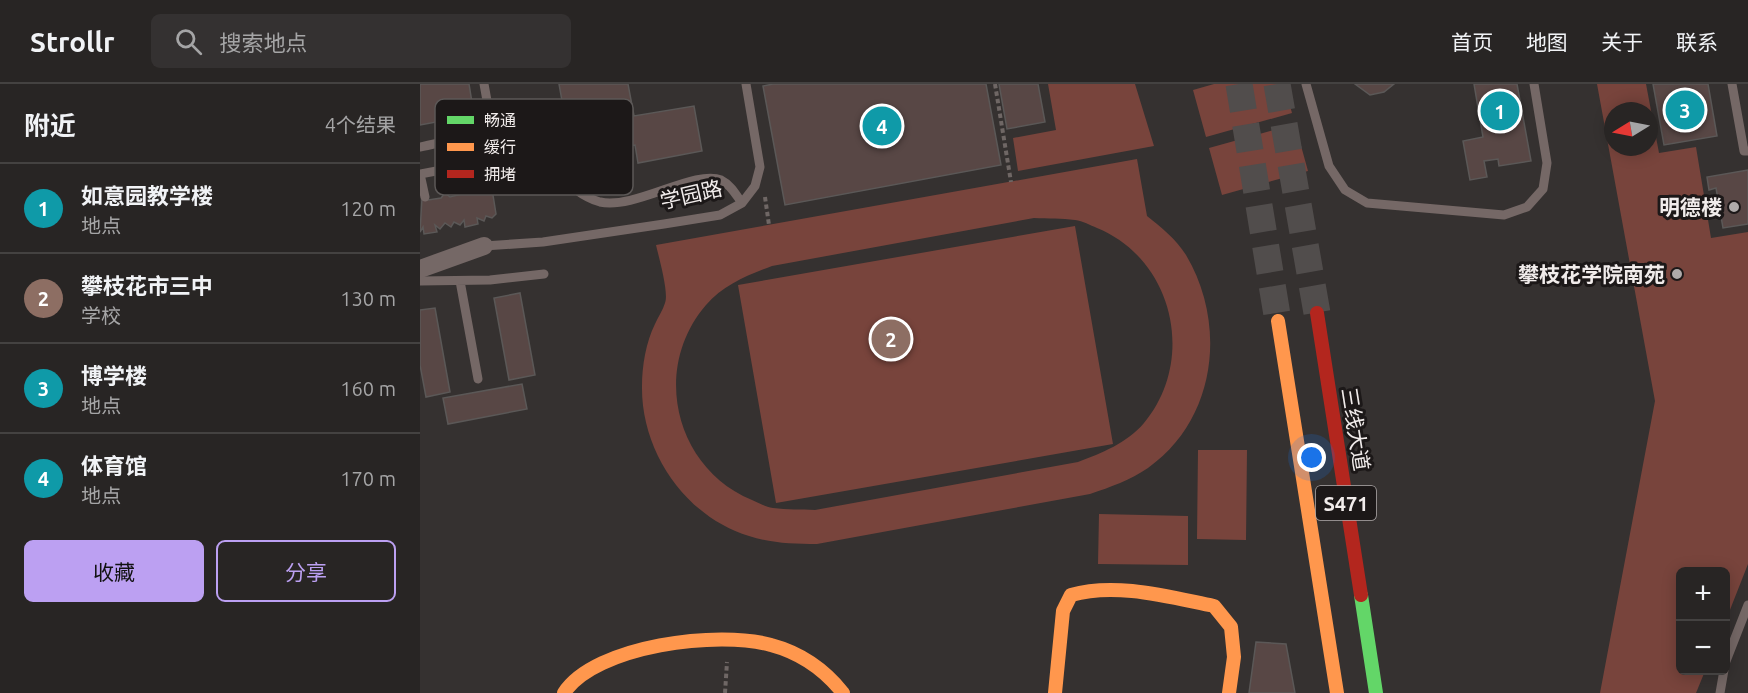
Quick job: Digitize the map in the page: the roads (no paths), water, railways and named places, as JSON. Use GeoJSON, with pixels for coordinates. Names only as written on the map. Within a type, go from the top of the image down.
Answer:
{"type":"FeatureCollection","features":[{"type":"Feature","properties":{"kind":"main road","name":"三线大道"},"geometry":{"type":"LineString","coordinates":[[1317,313],[1376,693]]}},
{"type":"Feature","properties":{"kind":"main road","name":"S471"},"geometry":{"type":"LineString","coordinates":[[1278,321],[1337,693]]}},
{"type":"Feature","properties":{"kind":"main road"},"geometry":{"type":"LineString","coordinates":[[1055,693],[1063,611],[1071,596],[1088,590],[1147,593],[1214,606],[1231,627],[1234,657],[1229,693]]}},
{"type":"Feature","properties":{"kind":"main road"},"geometry":{"type":"LineString","coordinates":[[564,693],[570,683],[590,668],[614,657],[638,651],[729,640],[758,642],[785,650],[811,662],[835,681],[843,693]]}},
{"type":"Feature","properties":{"kind":"street","name":"学园路"},"geometry":{"type":"LineString","coordinates":[[420,269],[484,246]]}},
{"type":"Feature","properties":{"kind":"lane"},"geometry":{"type":"LineString","coordinates":[[484,84],[487,99]]}},
{"type":"Feature","properties":{"kind":"lane","name":"学园路"},"geometry":{"type":"LineString","coordinates":[[484,246],[543,242],[720,215],[742,203],[755,186],[760,167],[746,84]]}},
{"type":"Feature","properties":{"kind":"lane"},"geometry":{"type":"LineString","coordinates":[[1306,84],[1329,166],[1345,190],[1367,203],[1504,215],[1527,207],[1543,189],[1547,163],[1533,84]]}},
{"type":"Feature","properties":{"kind":"lane"},"geometry":{"type":"LineString","coordinates":[[1732,84],[1744,152],[1748,151]]}},
{"type":"Feature","properties":{"kind":"lane"},"geometry":{"type":"LineString","coordinates":[[420,147],[435,145]]}},
{"type":"Feature","properties":{"kind":"lane"},"geometry":{"type":"LineString","coordinates":[[425,197],[420,174],[435,171]]}},
{"type":"Feature","properties":{"kind":"lane"},"geometry":{"type":"LineString","coordinates":[[587,195],[600,202],[625,202],[705,179],[720,180],[732,189],[742,203]]}},
{"type":"Feature","properties":{"kind":"lane"},"geometry":{"type":"LineString","coordinates":[[420,281],[544,274]]}},
{"type":"Feature","properties":{"kind":"lane"},"geometry":{"type":"LineString","coordinates":[[460,280],[478,379]]}},
{"type":"Feature","properties":{"kind":"lane"},"geometry":{"type":"LineString","coordinates":[[1730,649],[1748,605]]}},
{"type":"Feature","properties":{"kind":"lane"},"geometry":{"type":"LineString","coordinates":[[1720,693],[1723,675]]}},
{"type":"Feature","properties":{"kind":"tunnel"},"geometry":{"type":"LineString","coordinates":[[1239,84],[1278,321]]}},
{"type":"Feature","properties":{"kind":"tunnel"},"geometry":{"type":"LineString","coordinates":[[1277,84],[1317,313]]}},
{"type":"Feature","properties":{"kind":"place","name":"博学楼"},"geometry":{"type":"Point","coordinates":[1685,110]}},
{"type":"Feature","properties":{"kind":"place","name":"如意园教学楼"},"geometry":{"type":"Point","coordinates":[1500,111]}},
{"type":"Feature","properties":{"kind":"place","name":"体育馆"},"geometry":{"type":"Point","coordinates":[882,126]}},
{"type":"Feature","properties":{"kind":"place","name":"明德楼"},"geometry":{"type":"Point","coordinates":[1734,207]}},
{"type":"Feature","properties":{"kind":"place","name":"攀枝花学院南苑"},"geometry":{"type":"Point","coordinates":[1677,274]}},
{"type":"Feature","properties":{"kind":"place","name":"攀枝花市三中"},"geometry":{"type":"Point","coordinates":[891,339]}}]}
